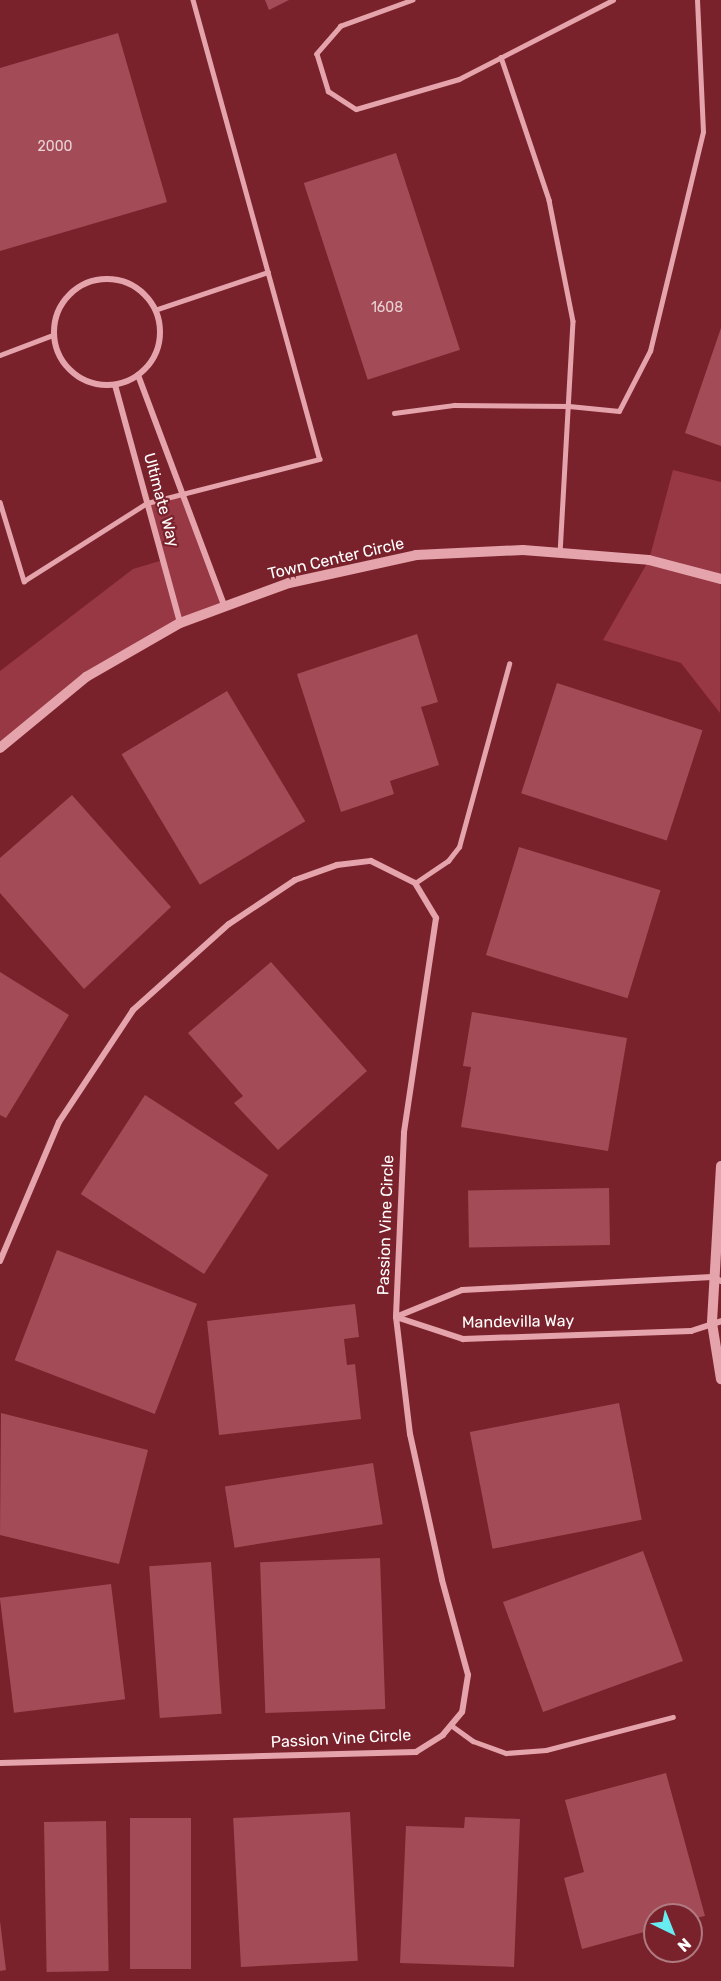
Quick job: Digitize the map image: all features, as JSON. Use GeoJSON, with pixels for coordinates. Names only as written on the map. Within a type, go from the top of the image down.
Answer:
{"type":"FeatureCollection","features":[{"type":"Feature","properties":{"kind":"street"},"geometry":{"type":"LineString","coordinates":[[94,280],[130,284],[145,294],[156,310],[160,327],[158,345],[138,375],[115,384],[98,384],[73,373],[57,352],[53,335],[64,300],[77,287],[94,280]]}},
{"type":"Feature","properties":{"kind":"street","name":"Ultimate Way"},"geometry":{"type":"LineString","coordinates":[[138,375],[224,605]]}},
{"type":"Feature","properties":{"kind":"street","name":"Ultimate Way"},"geometry":{"type":"LineString","coordinates":[[115,384],[180,623]]}},
{"type":"Feature","properties":{"kind":"street","name":"Town Center Circle"},"geometry":{"type":"LineString","coordinates":[[0,748],[86,677],[180,623],[289,583],[416,555],[523,550],[649,560],[721,579]]}},
{"type":"Feature","properties":{"kind":"street"},"geometry":{"type":"LineString","coordinates":[[0,1261],[59,1122],[133,1010],[229,924],[295,880],[337,865],[371,861],[415,883]]}},
{"type":"Feature","properties":{"kind":"street","name":"Passion Vine Circle"},"geometry":{"type":"LineString","coordinates":[[0,1763],[416,1752],[451,1725],[462,1712],[468,1675],[442,1580],[410,1434],[396,1317],[404,1133],[436,918],[415,883]]}},
{"type":"Feature","properties":{"kind":"street"},"geometry":{"type":"LineString","coordinates":[[721,1166],[717,1279],[721,1379]]}},
{"type":"Feature","properties":{"kind":"street","name":"Mandevilla Way"},"geometry":{"type":"LineString","coordinates":[[396,1317],[462,1290],[717,1279]]}},
{"type":"Feature","properties":{"kind":"street","name":"Mandevilla Way"},"geometry":{"type":"LineString","coordinates":[[396,1317],[462,1339],[691,1331],[717,1322]]}},
{"type":"Feature","properties":{"kind":"lane"},"geometry":{"type":"LineString","coordinates":[[0,502],[24,581],[147,503],[319,459],[193,0]]}},
{"type":"Feature","properties":{"kind":"lane"},"geometry":{"type":"LineString","coordinates":[[413,0],[341,26],[316,54],[328,91],[356,109],[459,78],[613,0]]}},
{"type":"Feature","properties":{"kind":"lane"},"geometry":{"type":"LineString","coordinates":[[394,413],[454,405],[569,406],[619,411],[650,351],[703,132],[697,0]]}},
{"type":"Feature","properties":{"kind":"lane"},"geometry":{"type":"LineString","coordinates":[[501,57],[549,200],[573,321],[560,553]]}},
{"type":"Feature","properties":{"kind":"lane"},"geometry":{"type":"LineString","coordinates":[[156,310],[268,272]]}},
{"type":"Feature","properties":{"kind":"lane"},"geometry":{"type":"LineString","coordinates":[[0,355],[53,335]]}},
{"type":"Feature","properties":{"kind":"lane"},"geometry":{"type":"LineString","coordinates":[[415,883],[448,861],[459,847],[509,664]]}},
{"type":"Feature","properties":{"kind":"lane"},"geometry":{"type":"LineString","coordinates":[[451,1725],[473,1741],[506,1753],[546,1750],[673,1717]]}},
{"type":"Feature","properties":{"kind":"shaded area"},"geometry":{"type":"Polygon","coordinates":[[[673,470],[721,482],[720,713],[681,663],[603,640],[649,560],[673,470]]]}},
{"type":"Feature","properties":{"kind":"shaded area"},"geometry":{"type":"Polygon","coordinates":[[[183,493],[224,605],[86,677],[0,748],[0,671],[133,569],[163,560],[147,503],[183,493]]]}},
{"type":"Feature","properties":{"kind":"building"},"geometry":{"type":"Polygon","coordinates":[[[265,0],[289,0],[269,10],[265,0]]]}},
{"type":"Feature","properties":{"kind":"building"},"geometry":{"type":"Polygon","coordinates":[[[118,33],[167,202],[0,251],[0,68],[118,33]]]}},
{"type":"Feature","properties":{"kind":"building"},"geometry":{"type":"Polygon","coordinates":[[[396,153],[460,350],[368,380],[304,183],[396,153]]]}},
{"type":"Feature","properties":{"kind":"building"},"geometry":{"type":"Polygon","coordinates":[[[721,328],[721,446],[685,433],[721,328]]]}},
{"type":"Feature","properties":{"kind":"building"},"geometry":{"type":"Polygon","coordinates":[[[417,634],[438,702],[421,707],[439,765],[390,781],[394,794],[341,812],[297,674],[417,634]]]}},
{"type":"Feature","properties":{"kind":"building"},"geometry":{"type":"Polygon","coordinates":[[[557,683],[703,730],[667,841],[521,793],[557,683]]]}},
{"type":"Feature","properties":{"kind":"building"},"geometry":{"type":"Polygon","coordinates":[[[227,691],[305,821],[200,885],[122,754],[227,691]]]}},
{"type":"Feature","properties":{"kind":"building"},"geometry":{"type":"Polygon","coordinates":[[[72,795],[171,907],[84,989],[0,893],[0,858],[72,795]]]}},
{"type":"Feature","properties":{"kind":"building"},"geometry":{"type":"Polygon","coordinates":[[[519,847],[661,890],[627,998],[486,955],[519,847]]]}},
{"type":"Feature","properties":{"kind":"building"},"geometry":{"type":"Polygon","coordinates":[[[271,962],[367,1071],[278,1150],[234,1103],[243,1096],[188,1033],[271,962]]]}},
{"type":"Feature","properties":{"kind":"building"},"geometry":{"type":"Polygon","coordinates":[[[0,972],[69,1015],[6,1118],[0,1115],[0,972]]]}},
{"type":"Feature","properties":{"kind":"building"},"geometry":{"type":"Polygon","coordinates":[[[472,1012],[627,1038],[608,1151],[461,1127],[471,1067],[463,1066],[472,1012]]]}},
{"type":"Feature","properties":{"kind":"building"},"geometry":{"type":"Polygon","coordinates":[[[145,1095],[268,1175],[204,1274],[81,1194],[145,1095]]]}},
{"type":"Feature","properties":{"kind":"building"},"geometry":{"type":"Polygon","coordinates":[[[609,1188],[610,1245],[469,1247],[468,1190],[609,1188]]]}},
{"type":"Feature","properties":{"kind":"building"},"geometry":{"type":"Polygon","coordinates":[[[57,1250],[197,1304],[155,1414],[15,1360],[57,1250]]]}},
{"type":"Feature","properties":{"kind":"building"},"geometry":{"type":"Polygon","coordinates":[[[355,1304],[359,1337],[344,1339],[347,1365],[355,1364],[361,1419],[219,1435],[207,1321],[355,1304]]]}},
{"type":"Feature","properties":{"kind":"building"},"geometry":{"type":"Polygon","coordinates":[[[619,1403],[642,1520],[492,1549],[470,1432],[619,1403]]]}},
{"type":"Feature","properties":{"kind":"building"},"geometry":{"type":"Polygon","coordinates":[[[1,1413],[148,1450],[119,1564],[0,1535],[1,1413]]]}},
{"type":"Feature","properties":{"kind":"building"},"geometry":{"type":"Polygon","coordinates":[[[373,1463],[383,1524],[235,1548],[225,1486],[373,1463]]]}},
{"type":"Feature","properties":{"kind":"building"},"geometry":{"type":"Polygon","coordinates":[[[643,1551],[683,1661],[543,1712],[503,1602],[643,1551]]]}},
{"type":"Feature","properties":{"kind":"building"},"geometry":{"type":"Polygon","coordinates":[[[380,1558],[385,1709],[265,1713],[260,1562],[380,1558]]]}},
{"type":"Feature","properties":{"kind":"building"},"geometry":{"type":"Polygon","coordinates":[[[211,1562],[222,1714],[160,1718],[149,1566],[211,1562]]]}},
{"type":"Feature","properties":{"kind":"building"},"geometry":{"type":"Polygon","coordinates":[[[111,1584],[125,1699],[14,1713],[0,1598],[111,1584]]]}},
{"type":"Feature","properties":{"kind":"building"},"geometry":{"type":"Polygon","coordinates":[[[666,1773],[701,1903],[643,1903],[643,1932],[582,1949],[564,1878],[584,1872],[565,1800],[666,1773]]]}},
{"type":"Feature","properties":{"kind":"building"},"geometry":{"type":"Polygon","coordinates":[[[350,1812],[358,1961],[241,1967],[233,1818],[350,1812]]]}},
{"type":"Feature","properties":{"kind":"building"},"geometry":{"type":"Polygon","coordinates":[[[465,1817],[520,1819],[514,1967],[400,1963],[406,1826],[464,1828],[465,1817]]]}},
{"type":"Feature","properties":{"kind":"building"},"geometry":{"type":"Polygon","coordinates":[[[130,1818],[191,1818],[191,1969],[130,1969],[130,1818]]]}},
{"type":"Feature","properties":{"kind":"building"},"geometry":{"type":"Polygon","coordinates":[[[106,1821],[109,1971],[47,1972],[44,1822],[106,1821]]]}},
{"type":"Feature","properties":{"kind":"building"},"geometry":{"type":"Polygon","coordinates":[[[0,1921],[6,1970],[0,1971],[0,1921]]]}}]}
